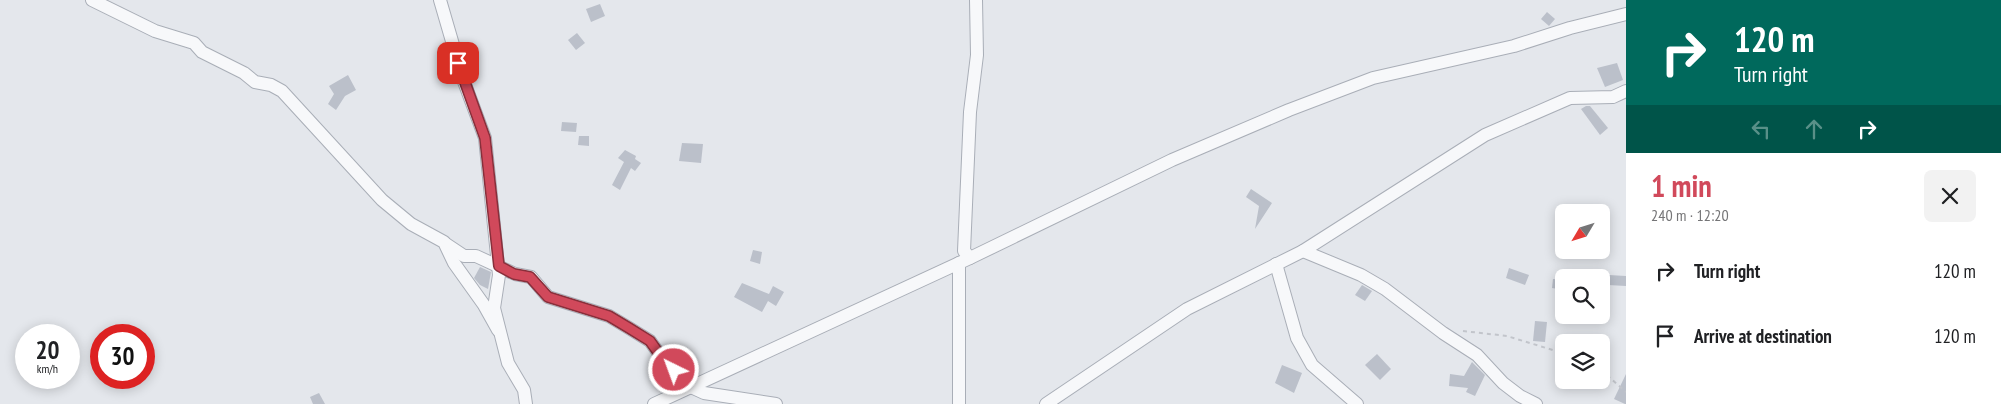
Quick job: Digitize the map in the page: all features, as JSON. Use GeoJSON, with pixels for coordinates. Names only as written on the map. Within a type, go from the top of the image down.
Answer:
{"type":"FeatureCollection","features":[{"type":"Feature","properties":{"kind":"street"},"geometry":{"type":"LineString","coordinates":[[92,0],[155,31],[194,43],[202,52],[244,73],[255,82],[282,91],[382,200],[411,224],[444,242],[464,256],[476,256],[514,274],[530,277],[548,297],[609,316],[650,341],[665,362],[691,387],[704,393],[776,404]]}},
{"type":"Feature","properties":{"kind":"street"},"geometry":{"type":"LineString","coordinates":[[440,0],[463,79],[485,138],[499,266],[494,308],[498,330],[508,363],[524,390],[526,404]]}},
{"type":"Feature","properties":{"kind":"street"},"geometry":{"type":"LineString","coordinates":[[959,404],[965,260],[964,225],[970,112],[977,55],[976,0]]}},
{"type":"Feature","properties":{"kind":"street"},"geometry":{"type":"LineString","coordinates":[[654,404],[965,260],[1172,160],[1289,110],[1373,78],[1514,46],[1570,28],[1626,14]]}},
{"type":"Feature","properties":{"kind":"street"},"geometry":{"type":"LineString","coordinates":[[1046,404],[1187,309],[1303,251],[1486,135],[1570,98],[1612,97],[1626,91]]}},
{"type":"Feature","properties":{"kind":"street"},"geometry":{"type":"LineString","coordinates":[[444,242],[454,263],[498,330]]}},
{"type":"Feature","properties":{"kind":"street"},"geometry":{"type":"LineString","coordinates":[[1303,251],[1361,275],[1377,285],[1477,355],[1503,383],[1520,396],[1536,404]]}},
{"type":"Feature","properties":{"kind":"street"},"geometry":{"type":"LineString","coordinates":[[1276,264],[1297,338],[1312,365],[1357,404]]}},
{"type":"Feature","properties":{"kind":"path"},"geometry":{"type":"LineString","coordinates":[[1446,335],[1465,330],[1486,332],[1531,342],[1555,352]]}},
{"type":"Feature","properties":{"kind":"path"},"geometry":{"type":"LineString","coordinates":[[1610,378],[1626,392]]}},
{"type":"Feature","properties":{"kind":"building"},"geometry":{"type":"Polygon","coordinates":[[[600,4],[605,16],[591,22],[586,9],[600,4]]]}},
{"type":"Feature","properties":{"kind":"building"},"geometry":{"type":"Polygon","coordinates":[[[1547,12],[1555,19],[1549,26],[1541,19],[1547,12]]]}},
{"type":"Feature","properties":{"kind":"building"},"geometry":{"type":"Polygon","coordinates":[[[577,33],[585,43],[576,50],[568,40],[577,33]]]}},
{"type":"Feature","properties":{"kind":"building"},"geometry":{"type":"Polygon","coordinates":[[[1617,63],[1623,80],[1605,87],[1597,68],[1617,63]]]}},
{"type":"Feature","properties":{"kind":"building"},"geometry":{"type":"Polygon","coordinates":[[[348,75],[356,90],[345,96],[336,110],[328,104],[334,94],[329,86],[348,75]]]}},
{"type":"Feature","properties":{"kind":"building"},"geometry":{"type":"Polygon","coordinates":[[[1590,106],[1608,128],[1600,135],[1581,109],[1590,106]]]}},
{"type":"Feature","properties":{"kind":"building"},"geometry":{"type":"Polygon","coordinates":[[[562,122],[577,123],[576,132],[561,131],[562,122]]]}},
{"type":"Feature","properties":{"kind":"building"},"geometry":{"type":"Polygon","coordinates":[[[579,136],[589,136],[589,146],[578,145],[579,136]]]}},
{"type":"Feature","properties":{"kind":"building"},"geometry":{"type":"Polygon","coordinates":[[[682,143],[703,144],[701,163],[679,161],[682,143]]]}},
{"type":"Feature","properties":{"kind":"building"},"geometry":{"type":"Polygon","coordinates":[[[625,150],[636,156],[635,159],[641,163],[635,171],[631,168],[620,190],[612,185],[624,162],[618,158],[625,150]]]}},
{"type":"Feature","properties":{"kind":"building"},"geometry":{"type":"Polygon","coordinates":[[[1251,189],[1272,203],[1255,229],[1259,206],[1246,197],[1251,189]]]}},
{"type":"Feature","properties":{"kind":"building"},"geometry":{"type":"Polygon","coordinates":[[[753,250],[762,252],[760,264],[750,261],[753,250]]]}},
{"type":"Feature","properties":{"kind":"building"},"geometry":{"type":"Polygon","coordinates":[[[480,267],[491,272],[488,289],[480,285],[474,278],[480,267]]]}},
{"type":"Feature","properties":{"kind":"building"},"geometry":{"type":"Polygon","coordinates":[[[1509,268],[1529,275],[1525,285],[1506,278],[1509,268]]]}},
{"type":"Feature","properties":{"kind":"building"},"geometry":{"type":"Polygon","coordinates":[[[1610,275],[1626,276],[1626,286],[1610,285],[1610,275]]]}},
{"type":"Feature","properties":{"kind":"building"},"geometry":{"type":"Polygon","coordinates":[[[1553,279],[1555,279],[1555,288],[1552,288],[1553,279]]]}},
{"type":"Feature","properties":{"kind":"building"},"geometry":{"type":"Polygon","coordinates":[[[742,283],[769,294],[773,286],[784,292],[776,306],[768,301],[762,312],[734,297],[742,283]]]}},
{"type":"Feature","properties":{"kind":"building"},"geometry":{"type":"Polygon","coordinates":[[[1362,285],[1372,291],[1365,301],[1355,295],[1362,285]]]}},
{"type":"Feature","properties":{"kind":"building"},"geometry":{"type":"Polygon","coordinates":[[[1535,321],[1547,322],[1545,342],[1533,341],[1535,321]]]}},
{"type":"Feature","properties":{"kind":"building"},"geometry":{"type":"Polygon","coordinates":[[[1377,354],[1391,369],[1380,380],[1365,365],[1377,354]]]}},
{"type":"Feature","properties":{"kind":"building"},"geometry":{"type":"Polygon","coordinates":[[[1472,362],[1485,375],[1475,396],[1466,392],[1468,388],[1449,386],[1450,374],[1464,376],[1472,362]]]}},
{"type":"Feature","properties":{"kind":"building"},"geometry":{"type":"Polygon","coordinates":[[[1282,365],[1302,373],[1294,393],[1275,383],[1282,365]]]}},
{"type":"Feature","properties":{"kind":"building"},"geometry":{"type":"Polygon","coordinates":[[[1626,374],[1626,404],[1625,404],[1614,399],[1626,374]]]}},
{"type":"Feature","properties":{"kind":"building"},"geometry":{"type":"Polygon","coordinates":[[[319,393],[325,404],[313,404],[310,397],[319,393]]]}},
{"type":"Feature","properties":{"kind":"route"},"geometry":{"type":"LineString","coordinates":[[458,63],[485,138],[494,203],[499,266],[514,274],[530,277],[548,297],[590,312],[609,316],[650,341],[665,362],[674,370]]}}]}
